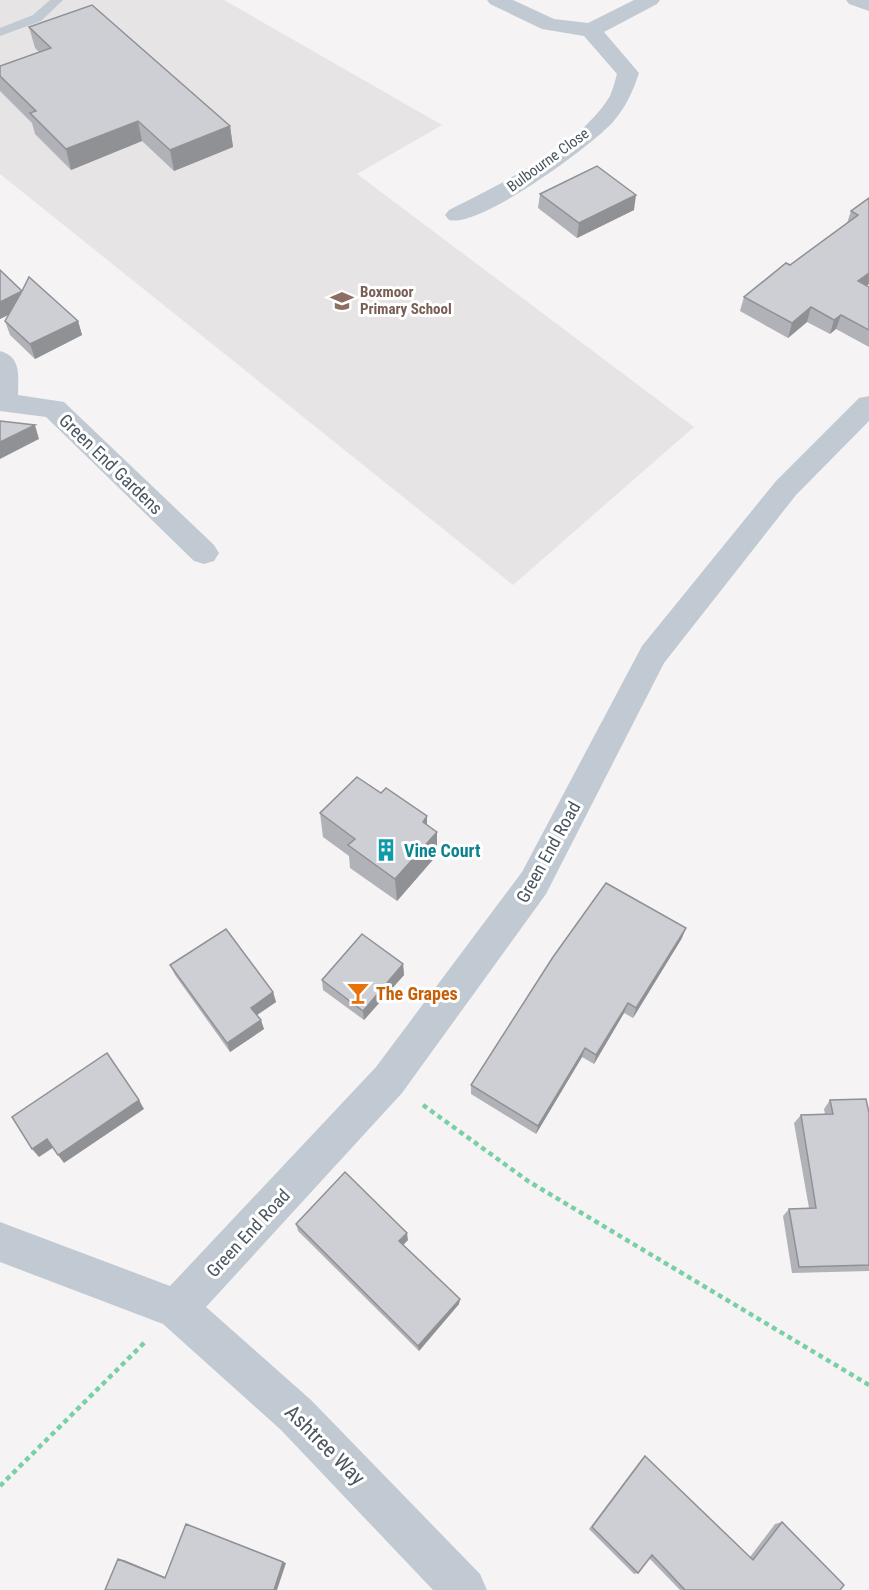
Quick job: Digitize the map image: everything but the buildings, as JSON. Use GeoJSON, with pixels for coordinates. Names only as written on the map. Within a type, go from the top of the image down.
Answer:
{"type":"FeatureCollection","features":[{"type":"Feature","properties":{"kind":"street"},"geometry":{"type":"LineString","coordinates":[[497,0],[549,25],[591,30],[650,0]]}},
{"type":"Feature","properties":{"kind":"street"},"geometry":{"type":"LineString","coordinates":[[856,0],[869,5]]}},
{"type":"Feature","properties":{"kind":"street","name":"Bulbourne Close"},"geometry":{"type":"LineString","coordinates":[[457,215],[503,193],[539,169],[584,137],[618,102],[627,85],[628,73],[591,30]]}},
{"type":"Feature","properties":{"kind":"street","name":"Green End Gardens"},"geometry":{"type":"LineString","coordinates":[[0,360],[4,364],[2,401],[54,409],[204,554]]}},
{"type":"Feature","properties":{"kind":"street","name":"Green End Road"},"geometry":{"type":"LineString","coordinates":[[177,1310],[388,1080],[534,883],[653,655],[786,488],[869,405]]}},
{"type":"Feature","properties":{"kind":"street"},"geometry":{"type":"LineString","coordinates":[[0,1242],[177,1310]]}},
{"type":"Feature","properties":{"kind":"street","name":"Ashtree Way"},"geometry":{"type":"LineString","coordinates":[[177,1310],[296,1415],[464,1590]]}},
{"type":"Feature","properties":{"kind":"lane"},"geometry":{"type":"LineString","coordinates":[[0,32],[37,18],[57,0]]}},
{"type":"Feature","properties":{"kind":"path"},"geometry":{"type":"LineString","coordinates":[[388,1080],[528,1181],[869,1385]]}},
{"type":"Feature","properties":{"kind":"path"},"geometry":{"type":"LineString","coordinates":[[0,1486],[177,1310]]}},
{"type":"Feature","properties":{"kind":"shaded area","name":"Boxmoor Primary School"},"geometry":{"type":"Polygon","coordinates":[[[0,0],[224,0],[442,125],[357,174],[694,427],[513,585],[0,174],[0,0]]]}},
{"type":"Feature","properties":{"kind":"place","name":"Boxmoor Primary School"},"geometry":{"type":"Point","coordinates":[342,301]}},
{"type":"Feature","properties":{"kind":"place","name":"Vine Court"},"geometry":{"type":"Point","coordinates":[386,850]}},
{"type":"Feature","properties":{"kind":"place","name":"The Grapes"},"geometry":{"type":"Point","coordinates":[358,993]}}]}
